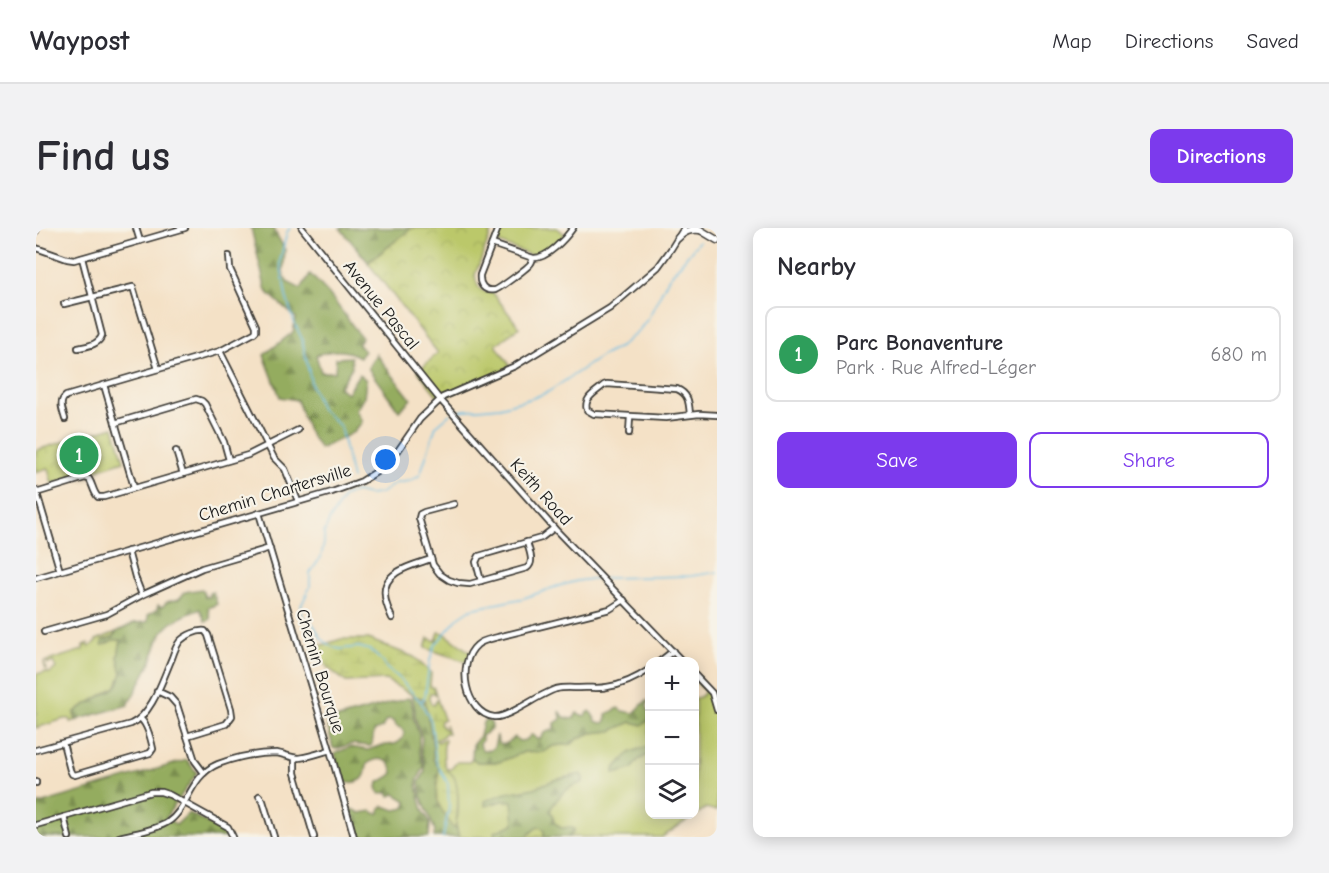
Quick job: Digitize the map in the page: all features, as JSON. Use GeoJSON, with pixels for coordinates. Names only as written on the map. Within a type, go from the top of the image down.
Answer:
{"type":"FeatureCollection","features":[{"type":"Feature","properties":{"kind":"main road"},"geometry":{"type":"LineString","coordinates":[[678,238],[679,228]]}},
{"type":"Feature","properties":{"kind":"main road"},"geometry":{"type":"LineString","coordinates":[[678,238],[688,230],[698,229],[717,240]]}},
{"type":"Feature","properties":{"kind":"street"},"geometry":{"type":"LineString","coordinates":[[136,228],[140,241]]}},
{"type":"Feature","properties":{"kind":"street"},"geometry":{"type":"LineString","coordinates":[[36,248],[74,260],[185,228]]}},
{"type":"Feature","properties":{"kind":"street","name":"Avenue Pascal"},"geometry":{"type":"LineString","coordinates":[[302,228],[440,399]]}},
{"type":"Feature","properties":{"kind":"street"},"geometry":{"type":"LineString","coordinates":[[498,228],[479,277],[482,286],[488,290],[499,288],[530,265],[533,258]]}},
{"type":"Feature","properties":{"kind":"street"},"geometry":{"type":"LineString","coordinates":[[492,244],[533,258],[540,258],[561,242],[573,228]]}},
{"type":"Feature","properties":{"kind":"street","name":"Chemin Chartersville"},"geometry":{"type":"LineString","coordinates":[[36,578],[259,513],[367,478],[378,472],[395,455],[420,419],[440,399],[514,366],[610,308],[658,267],[684,228]]}},
{"type":"Feature","properties":{"kind":"street"},"geometry":{"type":"LineString","coordinates":[[65,419],[61,403],[66,396],[220,351],[253,334],[256,330],[230,268],[229,256]]}},
{"type":"Feature","properties":{"kind":"street"},"geometry":{"type":"LineString","coordinates":[[78,348],[97,342],[102,337],[82,258]]}},
{"type":"Feature","properties":{"kind":"street"},"geometry":{"type":"LineString","coordinates":[[64,304],[133,287],[158,369]]}},
{"type":"Feature","properties":{"kind":"street"},"geometry":{"type":"LineString","coordinates":[[220,351],[274,458],[285,469],[298,501]]}},
{"type":"Feature","properties":{"kind":"street"},"geometry":{"type":"LineString","coordinates":[[690,415],[687,396],[677,389],[607,384],[587,399],[585,404],[587,410],[594,414],[630,417],[666,418],[699,414],[717,415]]}},
{"type":"Feature","properties":{"kind":"street"},"geometry":{"type":"LineString","coordinates":[[104,385],[134,488]]}},
{"type":"Feature","properties":{"kind":"street"},"geometry":{"type":"LineString","coordinates":[[115,423],[196,399],[200,400],[205,404],[224,442],[229,460]]}},
{"type":"Feature","properties":{"kind":"street","name":"Keith Road"},"geometry":{"type":"LineString","coordinates":[[440,399],[554,528],[678,657]]}},
{"type":"Feature","properties":{"kind":"street"},"geometry":{"type":"LineString","coordinates":[[629,433],[630,417]]}},
{"type":"Feature","properties":{"kind":"street"},"geometry":{"type":"LineString","coordinates":[[60,571],[36,492],[84,478],[89,479],[92,483],[98,497],[104,497],[248,455],[298,430]]}},
{"type":"Feature","properties":{"kind":"street"},"geometry":{"type":"LineString","coordinates":[[176,451],[183,474]]}},
{"type":"Feature","properties":{"kind":"street"},"geometry":{"type":"LineString","coordinates":[[454,504],[424,512],[419,516],[434,567],[452,582],[466,584],[529,567],[531,560],[526,542]]}},
{"type":"Feature","properties":{"kind":"street","name":"Chemin Bourque"},"geometry":{"type":"LineString","coordinates":[[259,513],[354,837]]}},
{"type":"Feature","properties":{"kind":"street"},"geometry":{"type":"LineString","coordinates":[[481,581],[476,562],[479,556],[544,536],[554,528]]}},
{"type":"Feature","properties":{"kind":"street"},"geometry":{"type":"LineString","coordinates":[[44,632],[107,614],[142,595],[202,568],[270,548]]}},
{"type":"Feature","properties":{"kind":"street"},"geometry":{"type":"LineString","coordinates":[[129,551],[142,595]]}},
{"type":"Feature","properties":{"kind":"street"},"geometry":{"type":"LineString","coordinates":[[392,618],[384,592],[388,579],[398,572],[430,559]]}},
{"type":"Feature","properties":{"kind":"street"},"geometry":{"type":"LineString","coordinates":[[624,600],[610,609],[484,640],[476,646],[465,666],[465,681],[474,706],[482,713],[492,717],[501,717],[538,696],[556,689],[608,687],[626,682],[645,672]]}},
{"type":"Feature","properties":{"kind":"street"},"geometry":{"type":"LineString","coordinates":[[36,750],[131,724],[141,719],[180,641],[200,630],[208,634],[232,716],[226,724],[187,736]]}},
{"type":"Feature","properties":{"kind":"street"},"geometry":{"type":"LineString","coordinates":[[665,657],[673,651]]}},
{"type":"Feature","properties":{"kind":"street"},"geometry":{"type":"LineString","coordinates":[[699,679],[712,693],[717,710]]}},
{"type":"Feature","properties":{"kind":"street"},"geometry":{"type":"LineString","coordinates":[[157,691],[170,697],[177,705],[195,761],[204,773]]}},
{"type":"Feature","properties":{"kind":"street"},"geometry":{"type":"LineString","coordinates":[[63,743],[70,770],[75,775],[150,753],[153,749],[152,745],[146,726],[141,719]]}},
{"type":"Feature","properties":{"kind":"street"},"geometry":{"type":"LineString","coordinates":[[121,837],[167,823],[177,813],[195,782],[216,765],[253,754],[279,753],[295,758],[330,750]]}},
{"type":"Feature","properties":{"kind":"street"},"geometry":{"type":"LineString","coordinates":[[295,758],[295,773],[314,837]]}},
{"type":"Feature","properties":{"kind":"street"},"geometry":{"type":"LineString","coordinates":[[36,825],[151,792],[161,792],[228,827],[233,837]]}},
{"type":"Feature","properties":{"kind":"street"},"geometry":{"type":"LineString","coordinates":[[259,796],[263,801],[274,837]]}},
{"type":"Feature","properties":{"kind":"street"},"geometry":{"type":"LineString","coordinates":[[64,817],[69,837]]}},
{"type":"Feature","properties":{"kind":"green space"},"geometry":{"type":"Polygon","coordinates":[[[251,228],[273,228],[285,250],[283,273],[287,282],[301,289],[310,274],[329,294],[362,338],[358,345],[364,351],[360,357],[349,352],[338,351],[316,355],[321,372],[335,372],[336,358],[351,357],[352,367],[339,388],[347,393],[359,374],[366,380],[364,397],[356,410],[362,422],[354,432],[320,449],[308,431],[297,400],[280,397],[264,355],[293,332],[296,318],[266,291],[251,228]]]}},
{"type":"Feature","properties":{"kind":"green space"},"geometry":{"type":"Polygon","coordinates":[[[340,228],[412,228],[368,262],[340,228]]]}},
{"type":"Feature","properties":{"kind":"green space"},"geometry":{"type":"Polygon","coordinates":[[[412,228],[493,228],[475,275],[476,280],[480,289],[493,293],[519,327],[496,345],[511,367],[440,399],[418,371],[438,353],[368,263],[412,228]]]}},
{"type":"Feature","properties":{"kind":"green space"},"geometry":{"type":"Polygon","coordinates":[[[501,228],[557,228],[565,234],[539,255],[533,256],[497,242],[501,228]]]}},
{"type":"Feature","properties":{"kind":"green space"},"geometry":{"type":"Polygon","coordinates":[[[376,354],[411,399],[399,411],[368,368],[376,354]]]}},
{"type":"Feature","properties":{"kind":"green space"},"geometry":{"type":"Polygon","coordinates":[[[114,427],[124,461],[52,484],[48,468],[36,472],[36,450],[114,427]]]}},
{"type":"Feature","properties":{"kind":"green space"},"geometry":{"type":"Polygon","coordinates":[[[202,589],[205,597],[213,592],[217,604],[208,608],[210,619],[205,621],[200,609],[170,624],[161,634],[150,664],[128,705],[76,720],[74,713],[115,688],[122,673],[118,657],[121,640],[113,640],[103,645],[102,641],[114,637],[116,632],[134,623],[147,622],[148,615],[157,609],[158,605],[162,607],[167,602],[179,599],[185,592],[202,589]]]}},
{"type":"Feature","properties":{"kind":"green space"},"geometry":{"type":"Polygon","coordinates":[[[116,632],[115,636],[103,640],[103,645],[113,640],[121,640],[118,657],[122,673],[117,686],[78,709],[74,715],[76,720],[79,720],[70,722],[70,719],[64,719],[36,728],[36,674],[50,673],[56,668],[53,662],[48,664],[47,661],[83,650],[84,646],[82,646],[86,644],[89,647],[96,640],[116,632]]]}},
{"type":"Feature","properties":{"kind":"green space"},"geometry":{"type":"Polygon","coordinates":[[[439,632],[444,633],[471,653],[467,662],[425,648],[428,638],[436,641],[439,632]]]}},
{"type":"Feature","properties":{"kind":"green space"},"geometry":{"type":"Polygon","coordinates":[[[341,639],[368,639],[414,657],[431,673],[430,686],[434,688],[436,695],[430,693],[429,699],[434,705],[437,699],[444,719],[440,724],[445,730],[445,724],[448,733],[436,740],[438,742],[445,740],[445,766],[454,777],[458,791],[455,828],[438,802],[439,767],[433,759],[425,700],[386,680],[346,682],[327,667],[313,648],[341,639]]]}},
{"type":"Feature","properties":{"kind":"green space"},"geometry":{"type":"Polygon","coordinates":[[[699,682],[711,695],[712,705],[717,714],[717,811],[706,808],[699,813],[699,697],[705,692],[699,682]]]}},
{"type":"Feature","properties":{"kind":"green space"},"geometry":{"type":"Polygon","coordinates":[[[412,696],[425,700],[433,759],[439,767],[437,797],[448,819],[455,828],[456,826],[459,837],[434,837],[435,830],[421,796],[419,782],[425,772],[425,765],[421,750],[422,738],[415,717],[412,696]]]}},
{"type":"Feature","properties":{"kind":"green space"},"geometry":{"type":"Polygon","coordinates":[[[408,698],[413,708],[424,767],[417,784],[423,810],[430,823],[429,836],[359,837],[353,809],[360,813],[372,811],[377,814],[383,806],[395,810],[405,808],[407,803],[395,794],[390,796],[387,792],[379,793],[378,783],[393,773],[387,761],[380,759],[371,761],[367,764],[366,774],[362,779],[346,783],[340,775],[335,754],[350,747],[368,750],[395,744],[403,738],[404,732],[393,721],[388,720],[382,728],[374,731],[370,746],[351,744],[336,749],[333,748],[327,723],[408,698]]]}},
{"type":"Feature","properties":{"kind":"green space"},"geometry":{"type":"Polygon","coordinates":[[[645,702],[645,723],[643,725],[631,722],[611,731],[591,733],[570,744],[553,746],[543,752],[524,752],[499,762],[477,762],[472,758],[473,744],[480,736],[485,720],[491,722],[492,727],[482,736],[480,744],[483,750],[490,750],[494,747],[497,735],[498,743],[502,744],[515,737],[519,741],[526,740],[531,735],[540,739],[544,733],[554,729],[554,724],[561,719],[560,711],[564,717],[571,719],[577,713],[584,716],[590,711],[597,722],[604,723],[606,714],[618,708],[634,713],[645,702]]]}},
{"type":"Feature","properties":{"kind":"green space"},"geometry":{"type":"Polygon","coordinates":[[[631,722],[643,725],[645,723],[645,819],[689,819],[662,837],[459,837],[456,823],[458,795],[453,779],[446,769],[451,769],[457,762],[470,762],[472,758],[477,762],[499,762],[524,752],[543,752],[553,746],[572,744],[577,739],[591,733],[611,731],[631,722]]]}},
{"type":"Feature","properties":{"kind":"green space"},"geometry":{"type":"Polygon","coordinates":[[[645,747],[645,756],[637,761],[632,769],[614,774],[614,769],[632,752],[645,747]]]}},
{"type":"Feature","properties":{"kind":"green space"},"geometry":{"type":"Polygon","coordinates":[[[187,760],[197,773],[166,817],[176,825],[189,813],[224,832],[225,837],[36,837],[36,805],[187,760]]]}},
{"type":"Feature","properties":{"kind":"green space"},"geometry":{"type":"Polygon","coordinates":[[[581,774],[583,782],[566,790],[550,811],[554,822],[561,828],[574,829],[569,837],[544,837],[544,830],[540,827],[526,837],[495,837],[494,832],[514,824],[512,801],[502,801],[485,806],[485,801],[506,793],[534,788],[554,780],[581,774]]]}},
{"type":"Feature","properties":{"kind":"waterway"},"geometry":{"type":"LineString","coordinates":[[290,228],[280,261],[286,296],[302,339],[312,387],[321,409],[340,426],[352,479]]}},
{"type":"Feature","properties":{"kind":"waterway"},"geometry":{"type":"LineString","coordinates":[[456,411],[500,407],[533,398],[548,392],[602,356],[620,347],[640,329],[649,317],[668,279],[699,241]]}},
{"type":"Feature","properties":{"kind":"waterway"},"geometry":{"type":"LineString","coordinates":[[443,837],[449,808],[448,784],[436,761],[431,721],[421,702],[370,650],[359,647],[340,649],[332,647],[322,639],[313,624],[301,615],[301,606],[310,587],[310,573],[321,557],[324,533],[344,496],[356,492],[368,495],[380,494],[396,483],[410,481],[420,475],[436,426],[450,414]]}},
{"type":"Feature","properties":{"kind":"waterway"},"geometry":{"type":"LineString","coordinates":[[604,578],[691,576],[717,572]]}},
{"type":"Feature","properties":{"kind":"waterway"},"geometry":{"type":"LineString","coordinates":[[422,701],[435,645],[459,617],[471,609],[524,598],[577,581],[599,578]]}},
{"type":"Feature","properties":{"kind":"place","name":"Parc Bonaventure"},"geometry":{"type":"Point","coordinates":[79,455]}}]}
